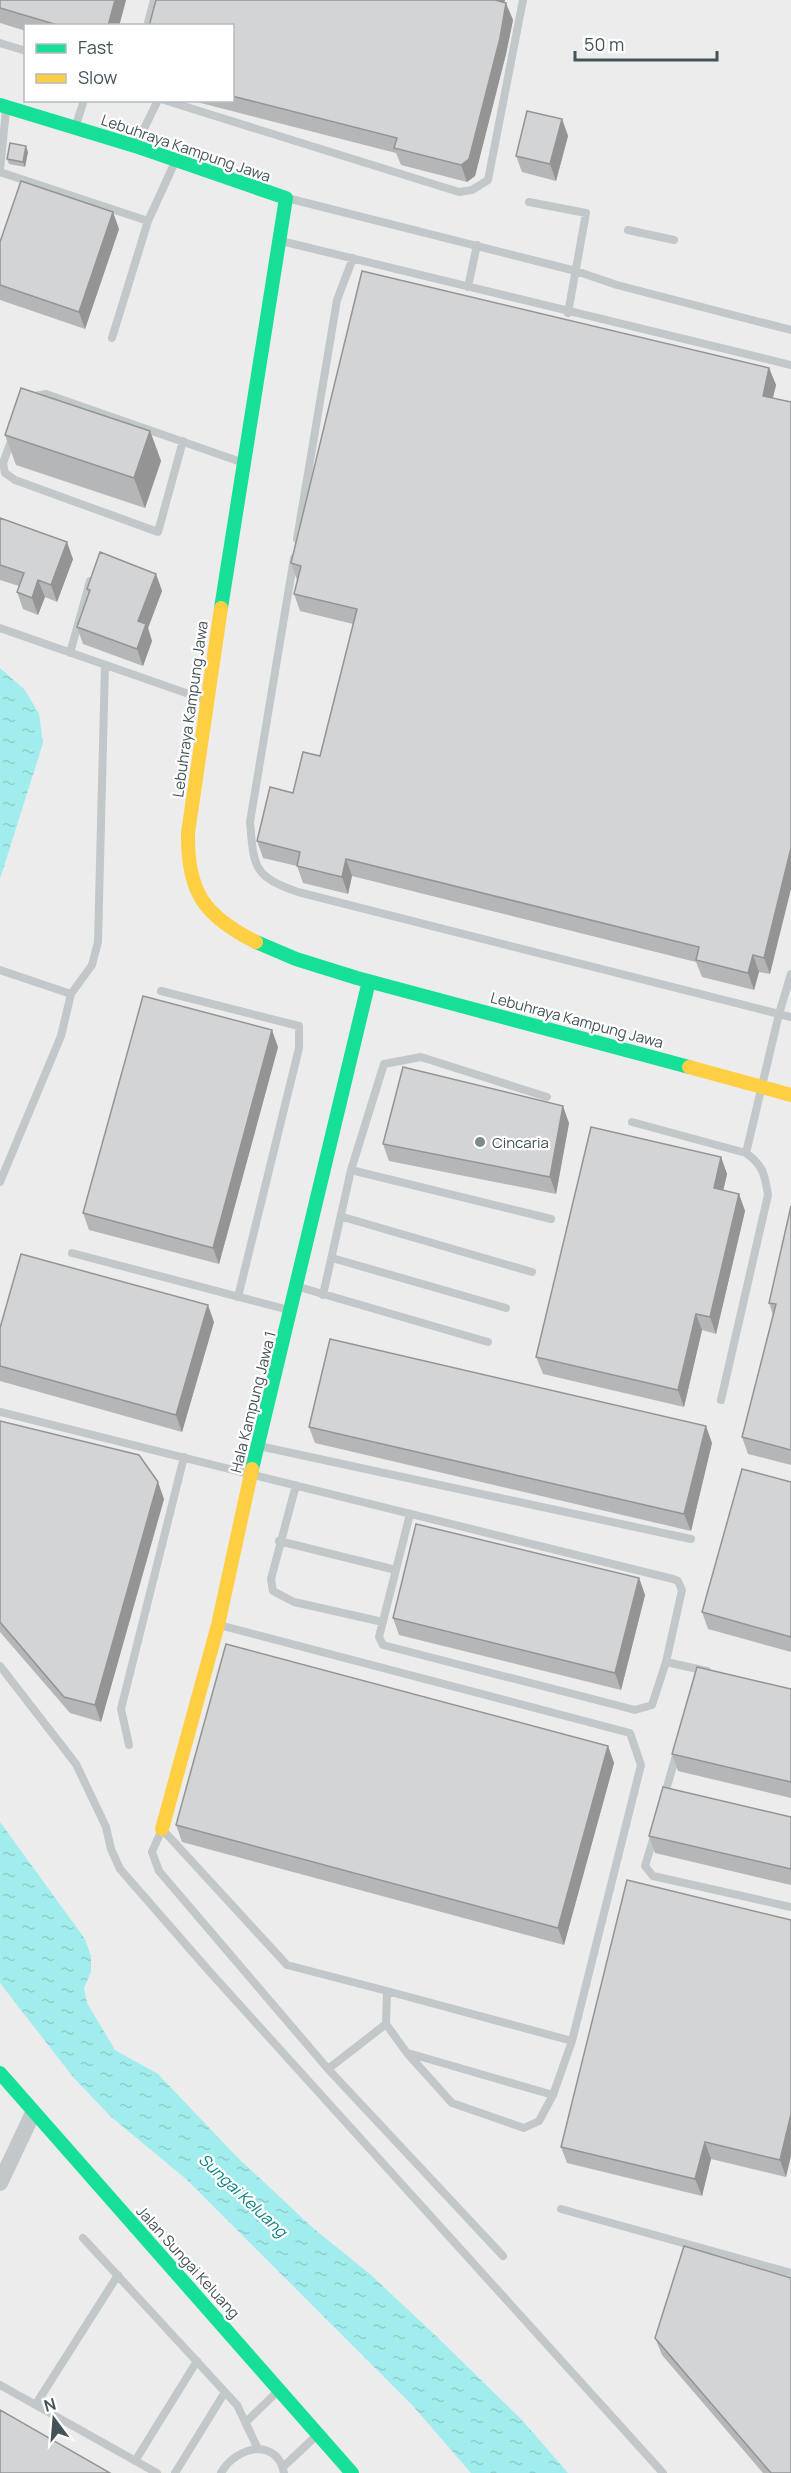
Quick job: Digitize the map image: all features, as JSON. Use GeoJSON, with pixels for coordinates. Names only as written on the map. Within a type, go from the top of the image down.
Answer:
{"type":"FeatureCollection","features":[{"type":"Feature","properties":{"kind":"street","name":"Lebuhraya Kampung Jawa"},"geometry":{"type":"LineString","coordinates":[[3,106],[135,146],[175,162],[286,198],[243,462],[188,833],[188,860],[199,899],[217,919],[267,949],[369,981],[791,1095]]}},
{"type":"Feature","properties":{"kind":"street","name":"Hala Kampung Jawa 1"},"geometry":{"type":"LineString","coordinates":[[162,1829],[218,1625],[251,1473],[298,1287],[369,981]]}},
{"type":"Feature","properties":{"kind":"street","name":"Jalan Sungai Keluang"},"geometry":{"type":"LineString","coordinates":[[0,2073],[352,2473]]}},
{"type":"Feature","properties":{"kind":"street"},"geometry":{"type":"LineString","coordinates":[[0,2183],[33,2113]]}},
{"type":"Feature","properties":{"kind":"lane"},"geometry":{"type":"LineString","coordinates":[[148,24],[154,0]]}},
{"type":"Feature","properties":{"kind":"lane"},"geometry":{"type":"LineString","coordinates":[[170,102],[459,192],[472,190],[488,180],[523,0]]}},
{"type":"Feature","properties":{"kind":"lane"},"geometry":{"type":"LineString","coordinates":[[0,43],[24,50]]}},
{"type":"Feature","properties":{"kind":"lane"},"geometry":{"type":"LineString","coordinates":[[75,128],[83,102]]}},
{"type":"Feature","properties":{"kind":"lane"},"geometry":{"type":"LineString","coordinates":[[135,146],[157,102]]}},
{"type":"Feature","properties":{"kind":"lane"},"geometry":{"type":"LineString","coordinates":[[3,106],[0,171],[148,221]]}},
{"type":"Feature","properties":{"kind":"lane"},"geometry":{"type":"LineString","coordinates":[[112,338],[148,221],[175,162]]}},
{"type":"Feature","properties":{"kind":"lane"},"geometry":{"type":"LineString","coordinates":[[286,198],[477,245],[576,271],[617,285],[791,330]]}},
{"type":"Feature","properties":{"kind":"lane"},"geometry":{"type":"LineString","coordinates":[[529,202],[586,213],[568,313]]}},
{"type":"Feature","properties":{"kind":"lane"},"geometry":{"type":"LineString","coordinates":[[628,230],[674,240]]}},
{"type":"Feature","properties":{"kind":"lane"},"geometry":{"type":"LineString","coordinates":[[279,241],[568,313],[791,365]]}},
{"type":"Feature","properties":{"kind":"lane"},"geometry":{"type":"LineString","coordinates":[[468,287],[477,245]]}},
{"type":"Feature","properties":{"kind":"lane"},"geometry":{"type":"LineString","coordinates":[[353,258],[337,300],[250,822],[253,855],[261,875],[272,883],[298,892],[791,1017]]}},
{"type":"Feature","properties":{"kind":"lane"},"geometry":{"type":"LineString","coordinates":[[24,408],[28,397],[46,394],[243,462]]}},
{"type":"Feature","properties":{"kind":"lane"},"geometry":{"type":"LineString","coordinates":[[16,430],[3,463],[5,473],[15,480],[158,532],[183,441]]}},
{"type":"Feature","properties":{"kind":"lane"},"geometry":{"type":"LineString","coordinates":[[70,652],[92,576]]}},
{"type":"Feature","properties":{"kind":"lane"},"geometry":{"type":"LineString","coordinates":[[0,628],[208,700]]}},
{"type":"Feature","properties":{"kind":"lane"},"geometry":{"type":"LineString","coordinates":[[0,1182],[61,1036],[71,994],[92,965],[99,942],[105,665]]}},
{"type":"Feature","properties":{"kind":"lane"},"geometry":{"type":"LineString","coordinates":[[0,970],[71,994]]}},
{"type":"Feature","properties":{"kind":"lane"},"geometry":{"type":"LineString","coordinates":[[746,1153],[760,1087],[791,974]]}},
{"type":"Feature","properties":{"kind":"lane"},"geometry":{"type":"LineString","coordinates":[[161,992],[299,1026],[299,1048],[238,1296]]}},
{"type":"Feature","properties":{"kind":"lane"},"geometry":{"type":"LineString","coordinates":[[323,1295],[343,1216],[351,1170],[384,1064],[421,1057],[547,1097]]}},
{"type":"Feature","properties":{"kind":"lane"},"geometry":{"type":"LineString","coordinates":[[632,1122],[746,1153],[760,1162],[768,1195],[721,1400]]}},
{"type":"Feature","properties":{"kind":"lane"},"geometry":{"type":"LineString","coordinates":[[351,1170],[551,1219]]}},
{"type":"Feature","properties":{"kind":"lane"},"geometry":{"type":"LineString","coordinates":[[343,1216],[532,1272]]}},
{"type":"Feature","properties":{"kind":"lane"},"geometry":{"type":"LineString","coordinates":[[72,1253],[292,1311]]}},
{"type":"Feature","properties":{"kind":"lane"},"geometry":{"type":"LineString","coordinates":[[332,1258],[506,1308]]}},
{"type":"Feature","properties":{"kind":"lane"},"geometry":{"type":"LineString","coordinates":[[298,1287],[489,1342]]}},
{"type":"Feature","properties":{"kind":"lane"},"geometry":{"type":"LineString","coordinates":[[0,1412],[251,1473],[678,1581],[682,1590],[666,1662],[652,1705],[635,1710],[394,1650],[383,1645],[379,1637],[410,1514]]}},
{"type":"Feature","properties":{"kind":"lane"},"geometry":{"type":"LineString","coordinates":[[258,1446],[691,1539]]}},
{"type":"Feature","properties":{"kind":"lane"},"geometry":{"type":"LineString","coordinates":[[129,1745],[121,1709],[184,1457]]}},
{"type":"Feature","properties":{"kind":"lane"},"geometry":{"type":"LineString","coordinates":[[296,1485],[279,1541],[271,1579],[273,1591],[294,1602],[383,1622]]}},
{"type":"Feature","properties":{"kind":"lane"},"geometry":{"type":"LineString","coordinates":[[279,1541],[396,1570]]}},
{"type":"Feature","properties":{"kind":"lane"},"geometry":{"type":"LineString","coordinates":[[218,1625],[630,1733],[641,1765],[572,2042],[553,2095],[539,2121],[524,2128],[452,2103],[407,2053],[386,2024],[387,1991]]}},
{"type":"Feature","properties":{"kind":"lane"},"geometry":{"type":"LineString","coordinates":[[666,1662],[711,1672]]}},
{"type":"Feature","properties":{"kind":"lane"},"geometry":{"type":"LineString","coordinates":[[0,1666],[76,1764],[106,1827],[120,1869],[232,1997],[663,2473]]}},
{"type":"Feature","properties":{"kind":"lane"},"geometry":{"type":"LineString","coordinates":[[697,1681],[700,1670]]}},
{"type":"Feature","properties":{"kind":"lane"},"geometry":{"type":"LineString","coordinates":[[661,1808],[681,1739]]}},
{"type":"Feature","properties":{"kind":"lane"},"geometry":{"type":"LineString","coordinates":[[658,1820],[645,1866],[653,1876],[791,1907]]}},
{"type":"Feature","properties":{"kind":"lane"},"geometry":{"type":"LineString","coordinates":[[503,2256],[328,2069],[159,1871],[152,1852],[162,1829],[287,1965],[572,2042]]}},
{"type":"Feature","properties":{"kind":"lane"},"geometry":{"type":"LineString","coordinates":[[328,2069],[386,2024]]}},
{"type":"Feature","properties":{"kind":"lane"},"geometry":{"type":"LineString","coordinates":[[407,2053],[553,2095]]}},
{"type":"Feature","properties":{"kind":"lane"},"geometry":{"type":"LineString","coordinates":[[561,2209],[791,2273]]}},
{"type":"Feature","properties":{"kind":"lane"},"geometry":{"type":"LineString","coordinates":[[83,2238],[237,2405],[258,2449]]}},
{"type":"Feature","properties":{"kind":"lane"},"geometry":{"type":"LineString","coordinates":[[36,2404],[118,2275]]}},
{"type":"Feature","properties":{"kind":"lane"},"geometry":{"type":"LineString","coordinates":[[135,2461],[197,2361]]}},
{"type":"Feature","properties":{"kind":"lane"},"geometry":{"type":"LineString","coordinates":[[0,2385],[157,2473]]}},
{"type":"Feature","properties":{"kind":"lane"},"geometry":{"type":"LineString","coordinates":[[246,2422],[279,2390]]}},
{"type":"Feature","properties":{"kind":"lane"},"geometry":{"type":"LineString","coordinates":[[175,2473],[225,2392]]}},
{"type":"Feature","properties":{"kind":"lane"},"geometry":{"type":"LineString","coordinates":[[221,2473],[229,2459],[243,2450],[258,2449],[273,2455],[284,2470],[319,2434]]}},
{"type":"Feature","properties":{"kind":"water"},"geometry":{"type":"Polygon","coordinates":[[[0,668],[25,690],[39,714],[43,743],[0,879],[0,668]]]}},
{"type":"Feature","properties":{"kind":"water","name":"Sungai Keluang"},"geometry":{"type":"Polygon","coordinates":[[[0,1822],[85,1939],[91,1956],[91,1972],[84,1988],[87,2003],[115,2050],[158,2074],[236,2156],[313,2228],[371,2275],[436,2336],[522,2420],[568,2473],[471,2473],[413,2406],[186,2179],[110,2116],[73,2077],[0,1983],[0,1822]]]}},
{"type":"Feature","properties":{"kind":"building"},"geometry":{"type":"Polygon","coordinates":[[[0,0],[115,0],[109,24],[54,24],[0,8],[0,0]]]}},
{"type":"Feature","properties":{"kind":"building"},"geometry":{"type":"Polygon","coordinates":[[[156,0],[495,0],[506,3],[500,38],[469,159],[461,165],[394,148],[397,138],[234,97],[234,24],[150,24],[156,0]]]}},
{"type":"Feature","properties":{"kind":"building"},"geometry":{"type":"Polygon","coordinates":[[[527,111],[562,119],[550,164],[516,156],[527,111]]]}},
{"type":"Feature","properties":{"kind":"building"},"geometry":{"type":"Polygon","coordinates":[[[10,143],[26,146],[23,162],[7,159],[10,143]]]}},
{"type":"Feature","properties":{"kind":"building"},"geometry":{"type":"Polygon","coordinates":[[[21,181],[113,212],[79,312],[0,285],[0,242],[21,181]]]}},
{"type":"Feature","properties":{"kind":"building"},"geometry":{"type":"Polygon","coordinates":[[[362,271],[769,368],[763,396],[791,402],[791,848],[764,958],[753,955],[748,973],[696,960],[699,947],[346,859],[342,877],[297,866],[300,852],[257,841],[270,787],[293,793],[303,752],[320,756],[357,609],[294,594],[301,566],[291,563],[362,271]]]}},
{"type":"Feature","properties":{"kind":"building"},"geometry":{"type":"Polygon","coordinates":[[[21,388],[150,431],[134,478],[5,435],[21,388]]]}},
{"type":"Feature","properties":{"kind":"building"},"geometry":{"type":"Polygon","coordinates":[[[0,518],[67,542],[51,585],[38,580],[32,598],[17,592],[24,573],[0,565],[0,518]]]}},
{"type":"Feature","properties":{"kind":"building"},"geometry":{"type":"Polygon","coordinates":[[[100,552],[156,574],[138,621],[146,624],[137,649],[77,627],[100,552]]]}},
{"type":"Feature","properties":{"kind":"building"},"geometry":{"type":"Polygon","coordinates":[[[143,996],[272,1030],[213,1248],[83,1213],[143,996]]]}},
{"type":"Feature","properties":{"kind":"building","name":"Cincaria"},"geometry":{"type":"Polygon","coordinates":[[[403,1067],[563,1106],[550,1177],[383,1144],[403,1067]]]}},
{"type":"Feature","properties":{"kind":"building"},"geometry":{"type":"Polygon","coordinates":[[[591,1127],[721,1157],[714,1188],[739,1194],[710,1317],[696,1314],[678,1390],[536,1357],[591,1127]]]}},
{"type":"Feature","properties":{"kind":"building"},"geometry":{"type":"Polygon","coordinates":[[[791,1206],[791,1450],[742,1437],[776,1304],[769,1303],[791,1206]]]}},
{"type":"Feature","properties":{"kind":"building"},"geometry":{"type":"Polygon","coordinates":[[[21,1254],[208,1305],[176,1415],[0,1366],[0,1328],[21,1254]]]}},
{"type":"Feature","properties":{"kind":"building"},"geometry":{"type":"Polygon","coordinates":[[[330,1339],[706,1426],[684,1514],[309,1427],[330,1339]]]}},
{"type":"Feature","properties":{"kind":"building"},"geometry":{"type":"Polygon","coordinates":[[[0,1421],[139,1455],[158,1482],[95,1705],[64,1697],[0,1622],[0,1421]]]}},
{"type":"Feature","properties":{"kind":"building"},"geometry":{"type":"Polygon","coordinates":[[[742,1469],[791,1482],[791,1637],[702,1612],[742,1469]]]}},
{"type":"Feature","properties":{"kind":"building"},"geometry":{"type":"Polygon","coordinates":[[[416,1524],[639,1578],[615,1673],[393,1618],[416,1524]]]}},
{"type":"Feature","properties":{"kind":"building"},"geometry":{"type":"Polygon","coordinates":[[[226,1644],[608,1746],[558,1928],[176,1825],[226,1644]]]}},
{"type":"Feature","properties":{"kind":"building"},"geometry":{"type":"Polygon","coordinates":[[[697,1667],[791,1689],[791,1782],[672,1754],[697,1667]]]}},
{"type":"Feature","properties":{"kind":"building"},"geometry":{"type":"Polygon","coordinates":[[[663,1787],[791,1817],[791,1869],[649,1836],[663,1787]]]}},
{"type":"Feature","properties":{"kind":"building"},"geometry":{"type":"Polygon","coordinates":[[[627,1880],[791,1920],[791,2114],[780,2160],[705,2142],[695,2179],[561,2147],[627,1880]]]}},
{"type":"Feature","properties":{"kind":"building"},"geometry":{"type":"Polygon","coordinates":[[[684,2246],[791,2278],[791,2473],[771,2473],[655,2338],[684,2246]]]}},
{"type":"Feature","properties":{"kind":"building"},"geometry":{"type":"Polygon","coordinates":[[[0,2410],[110,2473],[0,2473],[0,2410]]]}},
{"type":"Feature","properties":{"kind":"traffic: fast"},"geometry":{"type":"LineString","coordinates":[[0,105],[135,146],[286,198],[221,608]]}},
{"type":"Feature","properties":{"kind":"traffic: fast"},"geometry":{"type":"LineString","coordinates":[[256,942],[296,959],[357,978],[689,1067]]}},
{"type":"Feature","properties":{"kind":"traffic: fast"},"geometry":{"type":"LineString","coordinates":[[252,1469],[369,981]]}},
{"type":"Feature","properties":{"kind":"traffic: fast"},"geometry":{"type":"LineString","coordinates":[[0,2073],[352,2473]]}},
{"type":"Feature","properties":{"kind":"traffic: slow"},"geometry":{"type":"LineString","coordinates":[[221,608],[188,833],[189,854],[195,887],[211,912],[256,942]]}},
{"type":"Feature","properties":{"kind":"traffic: slow"},"geometry":{"type":"LineString","coordinates":[[689,1067],[791,1095]]}},
{"type":"Feature","properties":{"kind":"traffic: slow"},"geometry":{"type":"LineString","coordinates":[[162,1829],[218,1625],[252,1469]]}},
{"type":"Feature","properties":{"kind":"place","name":"Cincaria"},"geometry":{"type":"Point","coordinates":[480,1142]}}]}
